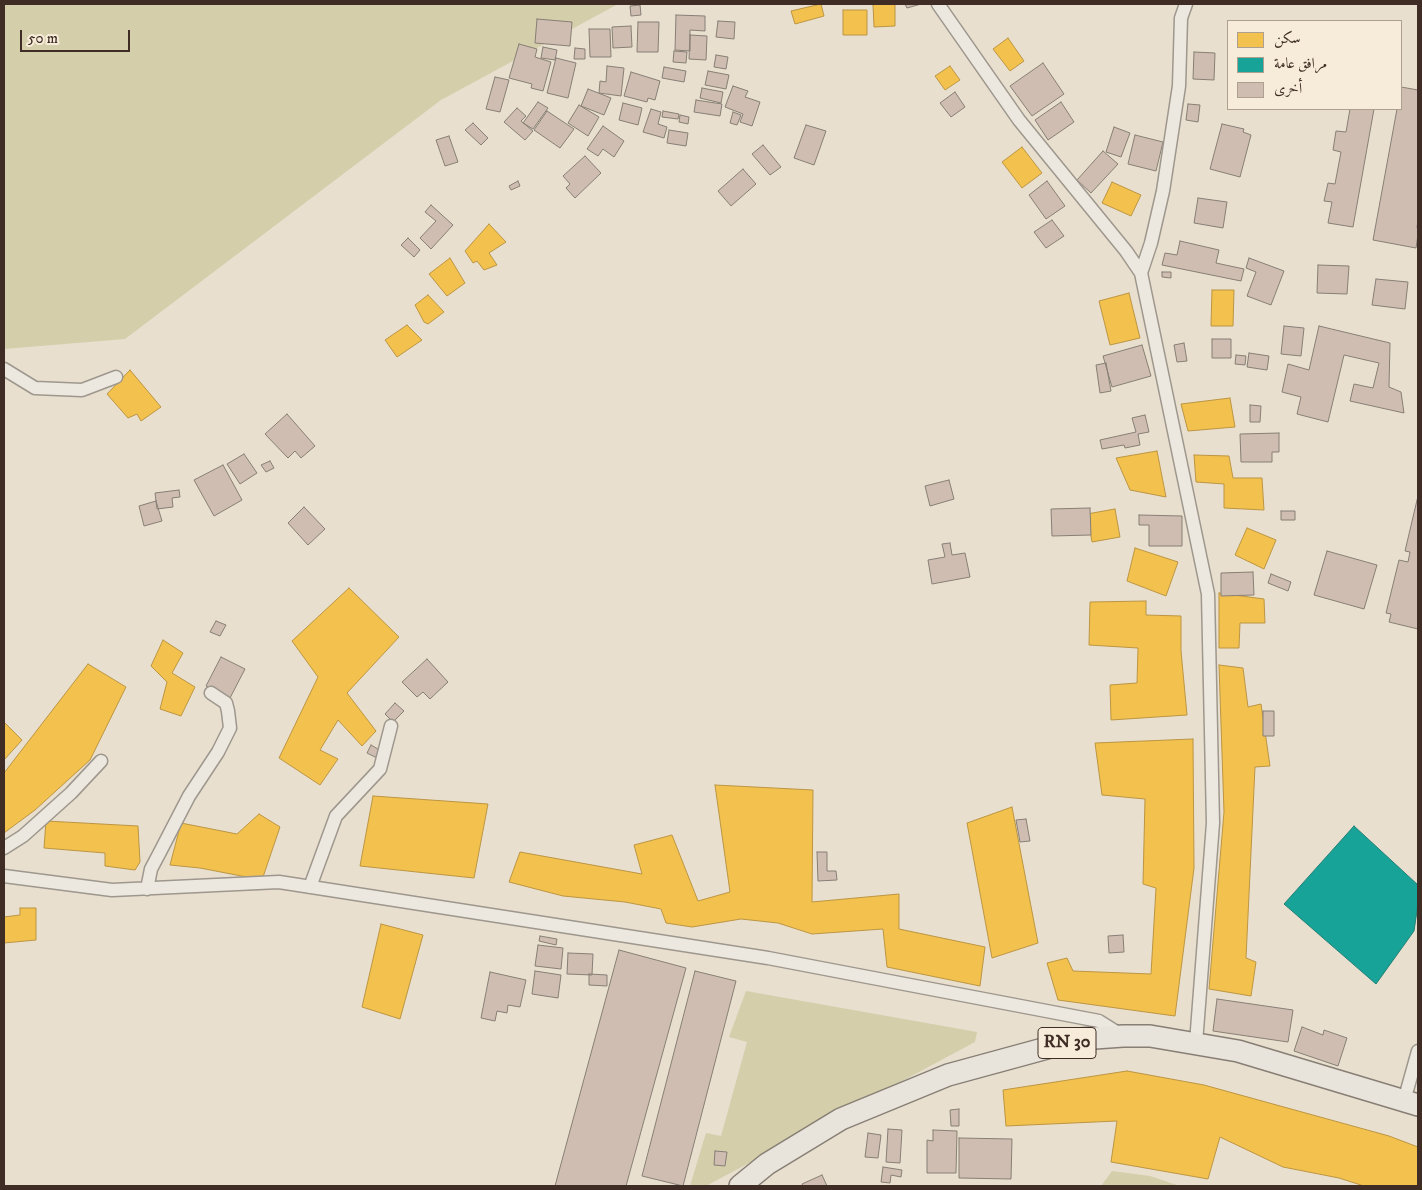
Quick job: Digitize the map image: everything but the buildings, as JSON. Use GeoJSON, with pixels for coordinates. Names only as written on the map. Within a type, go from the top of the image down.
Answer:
{"type":"FeatureCollection","features":[{"type":"Feature","properties":{"kind":"main road","name":"RN 30"},"geometry":{"type":"LineString","coordinates":[[740,1186],[767,1164],[842,1119],[948,1075],[1080,1039],[1150,1036],[1238,1051],[1411,1103]]}},
{"type":"Feature","properties":{"kind":"street"},"geometry":{"type":"LineString","coordinates":[[938,4],[1019,120],[1126,251],[1141,273],[1208,594],[1213,823],[1196,1043]]}},
{"type":"Feature","properties":{"kind":"street"},"geometry":{"type":"LineString","coordinates":[[1141,273],[1151,243],[1163,191],[1179,86],[1181,18],[1186,4]]}},
{"type":"Feature","properties":{"kind":"street"},"geometry":{"type":"LineString","coordinates":[[4,369],[35,388],[82,390],[116,377]]}},
{"type":"Feature","properties":{"kind":"street"},"geometry":{"type":"LineString","coordinates":[[147,889],[152,869],[160,852],[189,796],[218,752],[230,728],[226,704],[211,693]]}},
{"type":"Feature","properties":{"kind":"street"},"geometry":{"type":"LineString","coordinates":[[310,887],[336,816],[380,769],[391,726]]}},
{"type":"Feature","properties":{"kind":"street"},"geometry":{"type":"LineString","coordinates":[[4,848],[23,836],[71,793],[101,761]]}},
{"type":"Feature","properties":{"kind":"street"},"geometry":{"type":"LineString","coordinates":[[4,876],[112,890],[279,882],[768,958],[1100,1020],[1123,1036]]}},
{"type":"Feature","properties":{"kind":"street"},"geometry":{"type":"LineString","coordinates":[[1411,1103],[1418,1051]]}},
{"type":"Feature","properties":{"kind":"shaded area"},"geometry":{"type":"Polygon","coordinates":[[[4,4],[618,4],[441,100],[125,339],[4,349],[4,4]]]}},
{"type":"Feature","properties":{"kind":"shaded area"},"geometry":{"type":"Polygon","coordinates":[[[746,991],[977,1032],[975,1042],[706,1186],[690,1186],[706,1133],[721,1136],[747,1042],[729,1037],[746,991]]]}},
{"type":"Feature","properties":{"kind":"shaded area"},"geometry":{"type":"Polygon","coordinates":[[[1112,1171],[1150,1176],[1180,1186],[1101,1186],[1112,1171]]]}}]}
